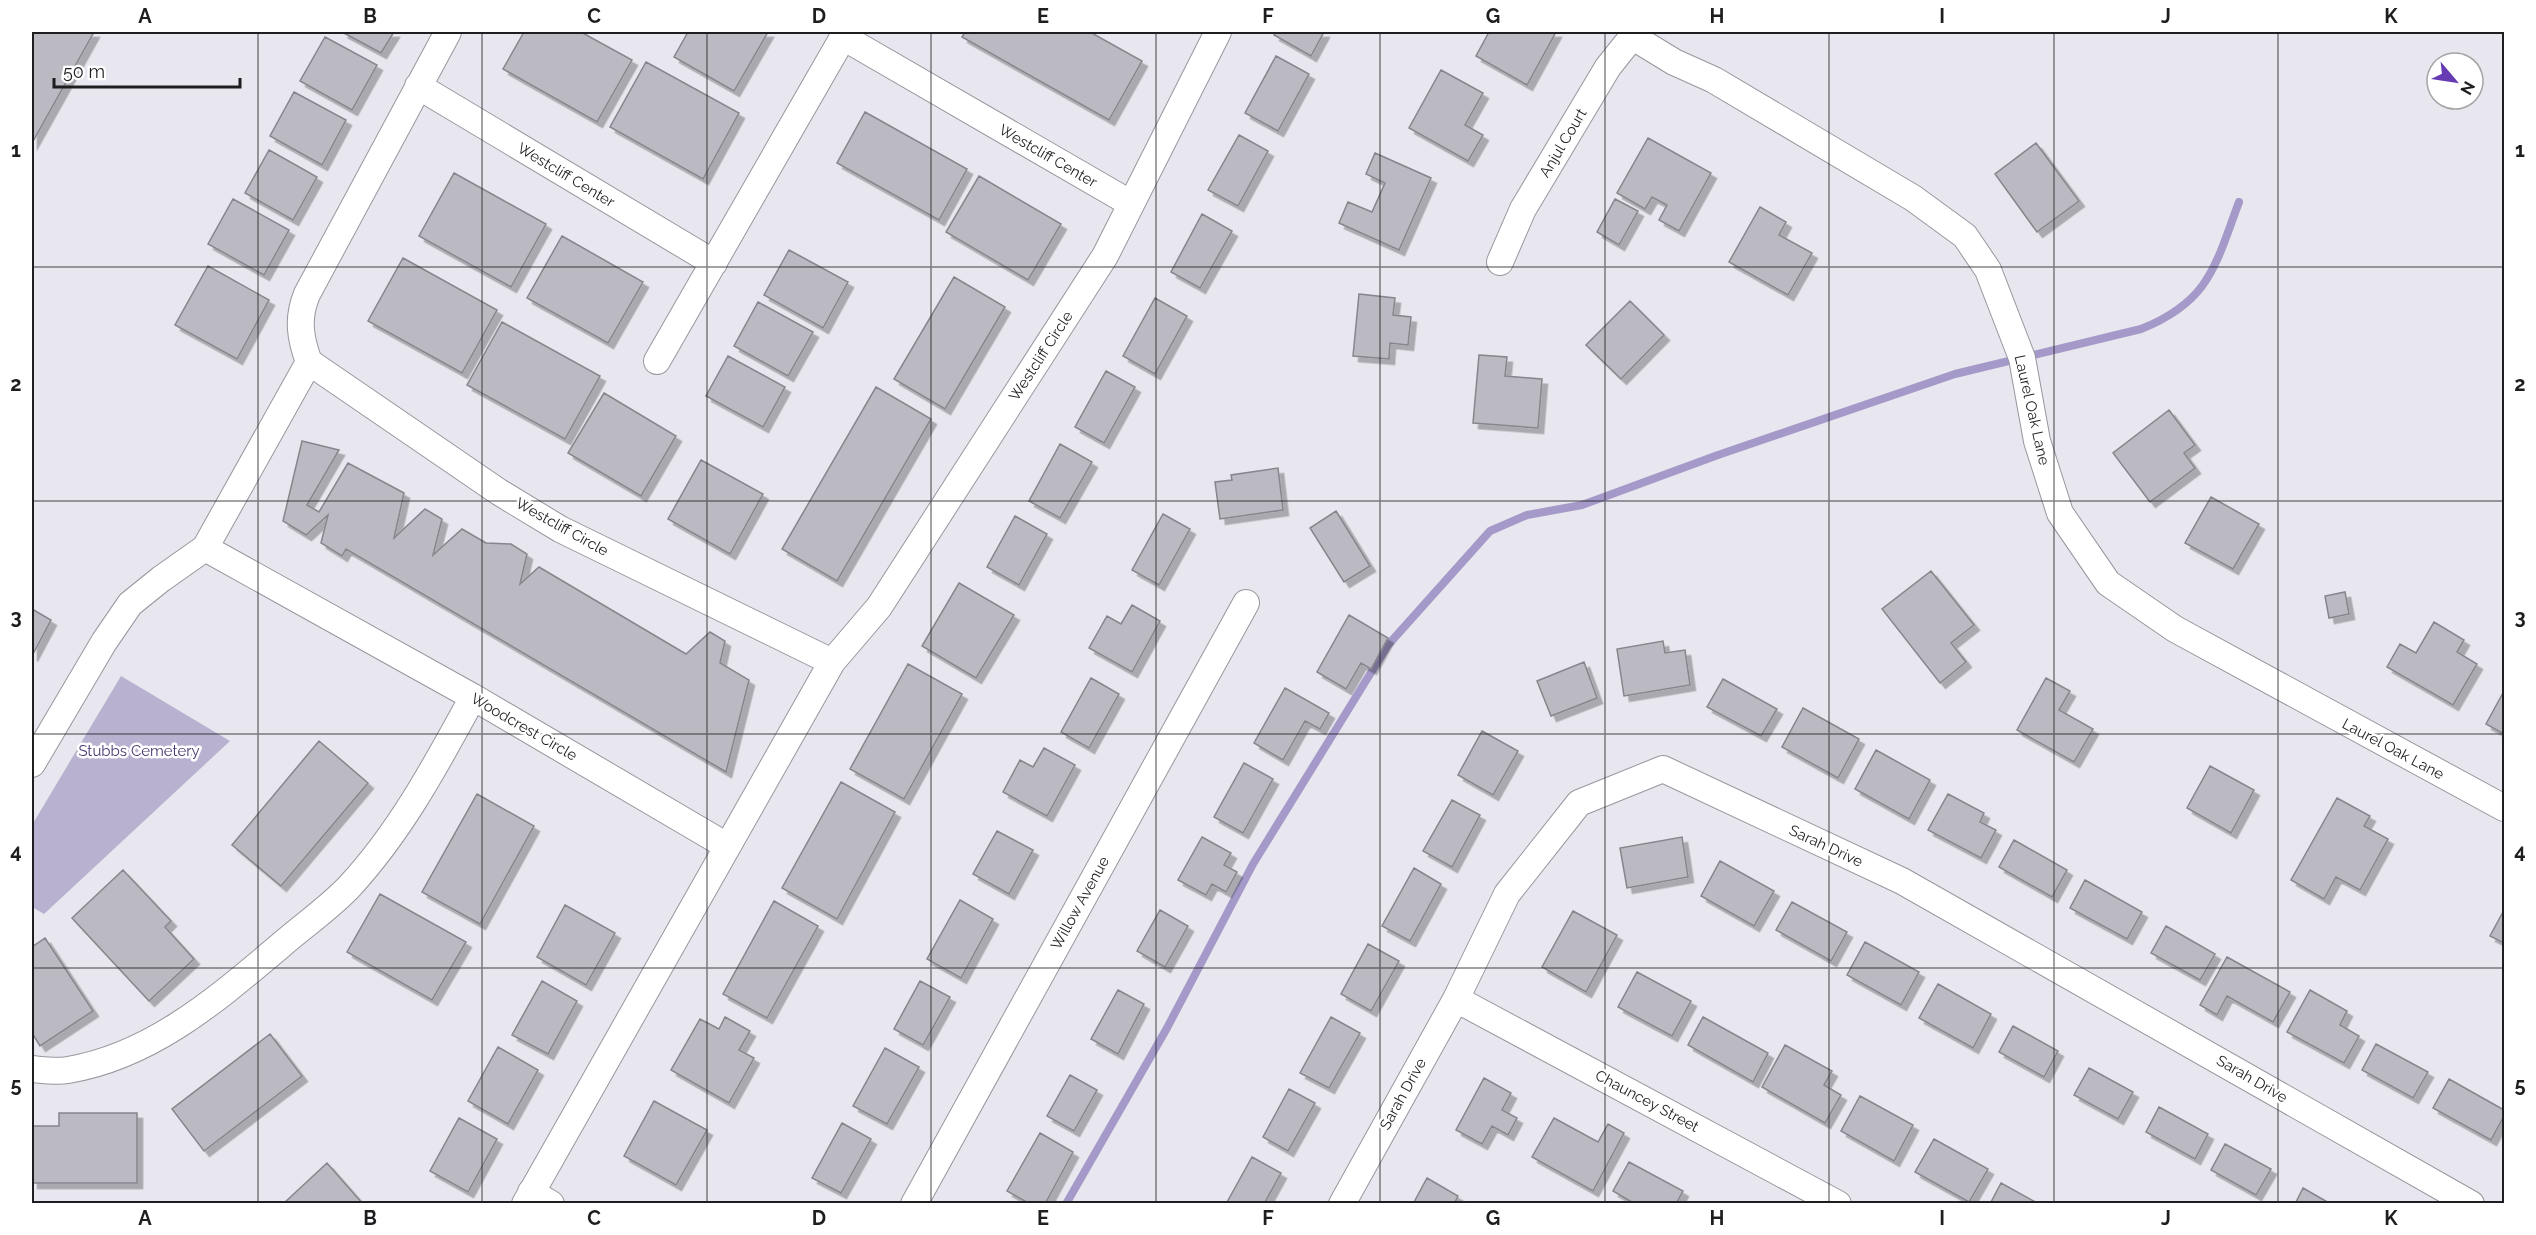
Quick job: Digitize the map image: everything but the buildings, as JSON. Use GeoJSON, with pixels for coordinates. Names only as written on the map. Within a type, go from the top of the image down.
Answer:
{"type":"FeatureCollection","features":[{"type":"Feature","properties":{"kind":"street"},"geometry":{"type":"LineString","coordinates":[[32,764],[104,642],[130,604],[205,548],[309,362],[301,340],[300,311],[448,32]]}},
{"type":"Feature","properties":{"kind":"street","name":"Westcliff Circle"},"geometry":{"type":"LineString","coordinates":[[727,846],[832,662],[879,607],[1105,256],[1218,32]]}},
{"type":"Feature","properties":{"kind":"street","name":"Westcliff Center"},"geometry":{"type":"LineString","coordinates":[[657,361],[844,34],[1130,203]]}},
{"type":"Feature","properties":{"kind":"street","name":"Anjul Court"},"geometry":{"type":"LineString","coordinates":[[1500,262],[1523,209],[1608,67],[1635,34]]}},
{"type":"Feature","properties":{"kind":"street","name":"Laurel Oak Lane"},"geometry":{"type":"LineString","coordinates":[[1635,34],[1674,62],[1714,80],[1913,198],[1965,236],[1989,270],[2022,358],[2037,441],[2060,513],[2108,583],[2175,629],[2505,808]]}},
{"type":"Feature","properties":{"kind":"street","name":"Westcliff Center"},"geometry":{"type":"LineString","coordinates":[[418,87],[714,263]]}},
{"type":"Feature","properties":{"kind":"street","name":"Westcliff Circle"},"geometry":{"type":"LineString","coordinates":[[309,362],[499,492],[560,529],[832,662]]}},
{"type":"Feature","properties":{"kind":"street","name":"Woodcrest Circle"},"geometry":{"type":"LineString","coordinates":[[205,548],[473,697],[727,846]]}},
{"type":"Feature","properties":{"kind":"street","name":"Willow Avenue"},"geometry":{"type":"LineString","coordinates":[[914,1203],[1246,603]]}},
{"type":"Feature","properties":{"kind":"street"},"geometry":{"type":"LineString","coordinates":[[32,1069],[66,1071],[114,1058],[161,1037],[198,1012],[266,958],[349,887],[387,840],[422,789],[473,697]]}},
{"type":"Feature","properties":{"kind":"street","name":"Sarah Drive"},"geometry":{"type":"LineString","coordinates":[[1342,1203],[1456,999],[1507,894],[1579,803],[1664,769],[1902,881],[2471,1203]]}},
{"type":"Feature","properties":{"kind":"street"},"geometry":{"type":"LineString","coordinates":[[536,1200],[727,846]]}},
{"type":"Feature","properties":{"kind":"street","name":"Chauncey Street"},"geometry":{"type":"LineString","coordinates":[[1456,999],[1838,1203]]}},
{"type":"Feature","properties":{"kind":"green space","name":"Stubbs Cemetery"},"geometry":{"type":"Polygon","coordinates":[[[121,676],[230,741],[44,914],[32,907],[32,825],[121,676]]]}},
{"type":"Feature","properties":{"kind":"waterway"},"geometry":{"type":"LineString","coordinates":[[1066,1204],[1167,1028],[1253,864],[1388,645],[1490,531],[1527,515],[1582,505],[1718,455],[1955,374],[2141,329],[2182,306],[2207,279],[2216,263],[2239,202]]}}]}
